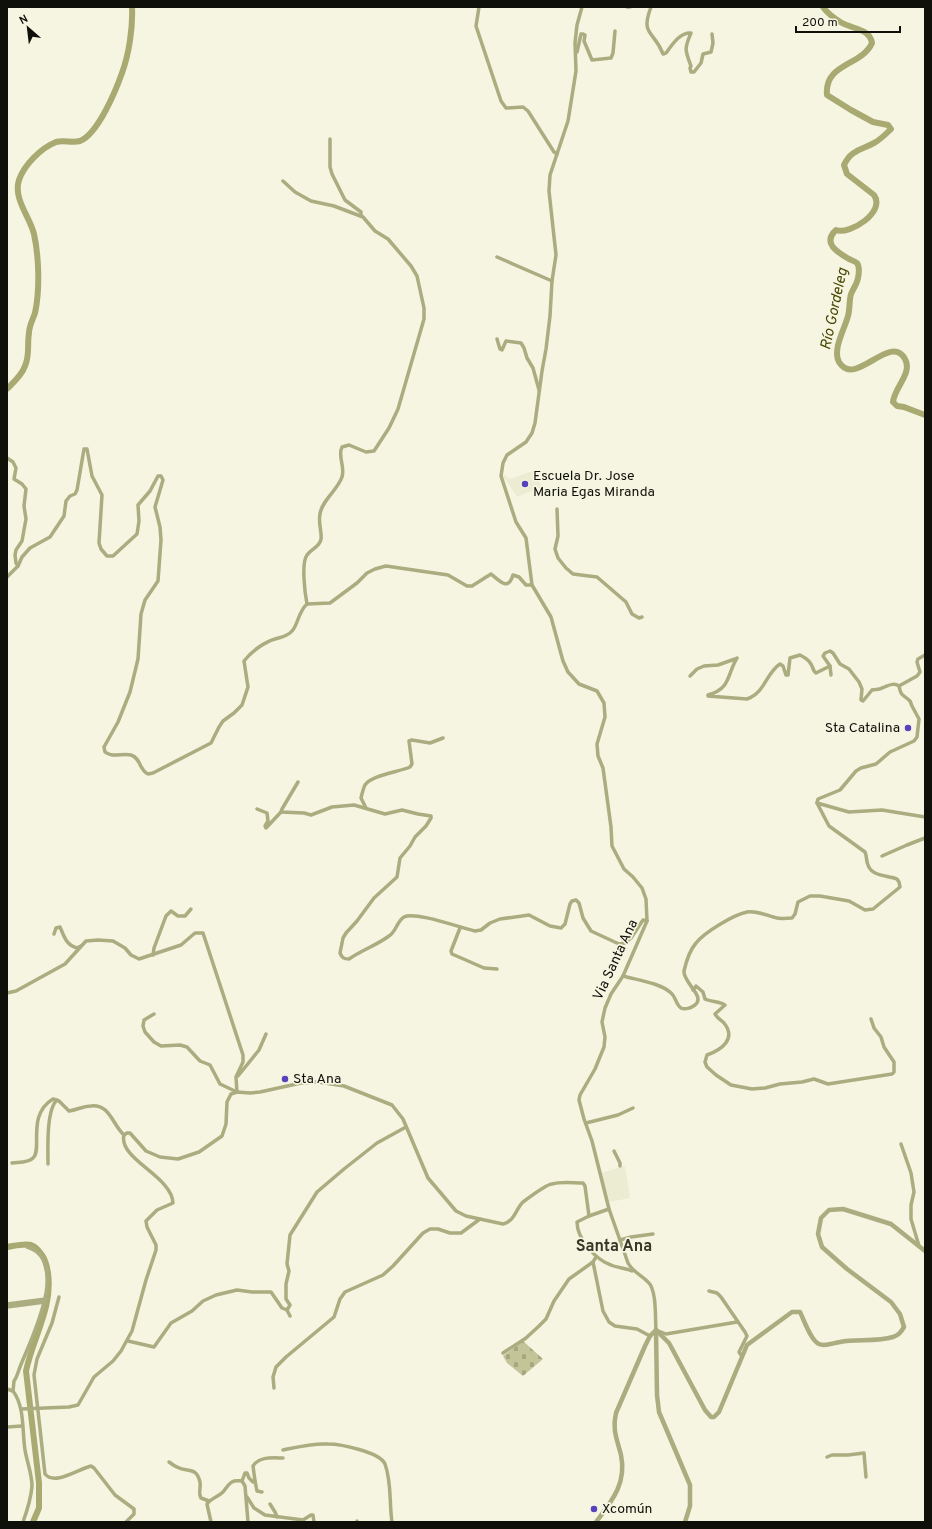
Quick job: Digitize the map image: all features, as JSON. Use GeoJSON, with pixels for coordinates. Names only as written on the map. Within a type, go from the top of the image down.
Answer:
{"type":"FeatureCollection","features":[{"type":"Feature","properties":{"kind":"street"},"geometry":{"type":"LineString","coordinates":[[479,7],[476,26],[501,101],[506,108],[520,106],[528,111],[554,152],[557,154]]}},
{"type":"Feature","properties":{"kind":"street"},"geometry":{"type":"LineString","coordinates":[[540,394],[556,255],[549,191],[550,175],[568,121],[570,101],[575,82],[577,25],[582,7]]}},
{"type":"Feature","properties":{"kind":"street"},"geometry":{"type":"LineString","coordinates":[[651,7],[646,25],[649,32],[661,46],[663,54],[666,53],[673,43],[681,37],[687,33],[690,34],[685,46],[691,66],[691,72],[694,72],[700,67],[703,54],[711,52],[713,43],[712,34]]}},
{"type":"Feature","properties":{"kind":"street"},"geometry":{"type":"LineString","coordinates":[[576,57],[581,34],[583,34],[585,35],[584,41],[592,60],[611,58],[613,53],[615,31]]}},
{"type":"Feature","properties":{"kind":"street"},"geometry":{"type":"LineString","coordinates":[[7,577],[18,566],[30,548],[50,537],[64,516],[66,501],[78,490],[84,449],[86,449],[92,476],[102,495],[99,543],[101,549],[107,556],[113,556],[137,534],[139,522],[138,505],[150,491],[158,476],[161,476],[163,480],[155,507],[160,527],[161,540],[158,581],[145,600],[141,614],[138,659],[130,692],[118,722],[104,747],[105,752],[109,755],[131,755],[138,759],[141,769],[148,774],[153,774],[211,743],[223,721],[242,705],[248,686],[244,661],[248,655],[267,642],[284,637],[293,631],[298,618],[307,604],[304,581],[305,560],[306,556],[319,545],[321,540],[319,520],[320,512],[342,477],[343,467],[341,450],[348,445],[368,452],[374,450],[379,444],[400,406],[424,319],[424,308],[414,270],[388,239],[375,231],[361,215],[361,212],[345,200],[330,167],[330,139]]}},
{"type":"Feature","properties":{"kind":"street"},"geometry":{"type":"LineString","coordinates":[[283,182],[295,192],[310,201],[334,206],[361,215]]}},
{"type":"Feature","properties":{"kind":"street"},"geometry":{"type":"LineString","coordinates":[[497,257],[552,281]]}},
{"type":"Feature","properties":{"kind":"street"},"geometry":{"type":"LineString","coordinates":[[498,340],[500,349],[502,350],[506,340],[521,343],[533,368],[540,394]]}},
{"type":"Feature","properties":{"kind":"street","name":"Via Santa Ana"},"geometry":{"type":"LineString","coordinates":[[540,394],[537,401],[535,423],[532,433],[526,442],[507,455],[503,463],[501,476],[516,522],[526,538],[532,585],[550,617],[563,661],[568,672],[579,684],[597,691],[604,703],[604,716],[597,744],[598,756],[603,768],[612,846],[624,869],[633,877],[645,895],[647,921],[623,976],[611,994],[603,1014],[602,1022],[605,1038],[602,1054],[580,1095],[580,1105],[592,1141],[609,1209],[620,1240],[631,1267],[651,1285],[654,1298],[656,1330]]}},
{"type":"Feature","properties":{"kind":"street"},"geometry":{"type":"LineString","coordinates":[[7,458],[13,462],[16,468],[14,479],[22,484],[26,489],[24,506],[26,519],[22,541],[16,550],[15,555],[18,566]]}},
{"type":"Feature","properties":{"kind":"street"},"geometry":{"type":"LineString","coordinates":[[557,509],[558,536],[555,549],[558,558],[566,568],[574,574],[597,578],[626,602],[632,614],[639,618],[642,617]]}},
{"type":"Feature","properties":{"kind":"street"},"geometry":{"type":"LineString","coordinates":[[307,604],[330,603],[357,583],[367,573],[375,568],[386,566],[448,575],[467,586],[477,584],[490,574],[500,583],[505,584],[509,582],[513,575],[519,577],[526,585],[532,585]]}},
{"type":"Feature","properties":{"kind":"street"},"geometry":{"type":"LineString","coordinates":[[831,675],[830,666],[823,656],[825,653],[830,651],[840,664],[849,669],[861,685],[861,701],[864,700],[869,691],[882,688],[890,684],[896,684],[899,686],[917,676],[920,672],[917,662],[918,659],[925,655]]}},
{"type":"Feature","properties":{"kind":"street"},"geometry":{"type":"LineString","coordinates":[[690,676],[697,669],[704,666],[718,665],[736,658],[729,678],[715,693],[708,696],[747,699],[752,698],[760,692],[776,667],[780,664],[783,666],[786,675],[788,675],[790,658],[800,654],[807,658],[816,673],[830,666]]}},
{"type":"Feature","properties":{"kind":"street"},"geometry":{"type":"LineString","coordinates":[[817,803],[818,799],[840,790],[856,771],[876,764],[890,752],[914,741],[917,737],[919,719],[910,701],[900,692],[899,686]]}},
{"type":"Feature","properties":{"kind":"street"},"geometry":{"type":"LineString","coordinates":[[366,809],[361,798],[365,785],[370,781],[387,774],[410,767],[412,764],[409,741],[412,740],[421,743],[430,743],[443,738]]}},
{"type":"Feature","properties":{"kind":"street"},"geometry":{"type":"LineString","coordinates":[[257,809],[267,813],[268,822],[265,826],[266,828],[281,812],[298,782]]}},
{"type":"Feature","properties":{"kind":"street"},"geometry":{"type":"LineString","coordinates":[[817,803],[849,812],[882,810],[925,817]]}},
{"type":"Feature","properties":{"kind":"street"},"geometry":{"type":"LineString","coordinates":[[623,976],[666,989],[673,994],[678,1005],[682,1008],[690,1008],[697,1002],[698,995],[684,976],[690,952],[696,942],[722,922],[748,912],[757,912],[779,919],[792,918],[795,914],[798,902],[810,896],[820,896],[850,901],[865,910],[873,909],[900,887],[897,879],[871,870],[868,865],[865,852],[829,826],[817,803]]}},
{"type":"Feature","properties":{"kind":"street"},"geometry":{"type":"LineString","coordinates":[[281,812],[304,813],[311,815],[332,807],[354,805],[385,814],[402,810],[429,815],[431,818],[400,858],[397,877],[374,898],[346,933],[343,938],[340,953],[342,957],[349,959],[387,938],[395,930],[403,918],[407,916],[421,916],[475,931],[480,930],[490,923],[500,919],[529,916],[550,926],[561,928],[565,924],[570,904],[572,901],[576,900],[579,903],[583,918],[591,931],[619,944],[624,943],[631,938],[643,920],[647,921]]}},
{"type":"Feature","properties":{"kind":"street"},"geometry":{"type":"LineString","coordinates":[[882,856],[925,838]]}},
{"type":"Feature","properties":{"kind":"street"},"geometry":{"type":"LineString","coordinates":[[153,955],[154,948],[166,916],[172,911],[178,916],[184,916],[191,909]]}},
{"type":"Feature","properties":{"kind":"street"},"geometry":{"type":"LineString","coordinates":[[54,934],[56,928],[60,927],[69,944],[77,948],[82,946]]}},
{"type":"Feature","properties":{"kind":"street"},"geometry":{"type":"LineString","coordinates":[[460,928],[451,951],[452,954],[484,968],[497,969]]}},
{"type":"Feature","properties":{"kind":"street"},"geometry":{"type":"LineString","coordinates":[[7,993],[16,991],[65,964],[86,941],[113,941],[118,943],[135,958],[139,959],[181,945],[195,933],[200,932],[205,936],[243,1055],[243,1062],[236,1077],[236,1092]]}},
{"type":"Feature","properties":{"kind":"street"},"geometry":{"type":"LineString","coordinates":[[693,990],[696,986],[702,992],[705,999],[712,1002],[722,1002],[725,1005],[715,1014],[725,1024],[729,1035],[728,1041],[719,1049],[707,1055],[705,1062],[707,1067],[716,1075],[731,1084],[752,1089],[802,1082],[814,1078],[828,1084],[892,1074],[894,1072],[894,1062],[884,1047],[881,1037],[874,1028],[871,1018]]}},
{"type":"Feature","properties":{"kind":"street"},"geometry":{"type":"LineString","coordinates":[[154,1014],[144,1020],[143,1026],[145,1032],[154,1042],[161,1046],[180,1045],[187,1047],[200,1061],[210,1065],[220,1084],[236,1092],[250,1093],[301,1083],[318,1082],[337,1085],[392,1105],[403,1119],[424,1170],[448,1203],[460,1214],[503,1224],[508,1223],[523,1202],[544,1187],[551,1184],[583,1183],[585,1186],[589,1216]]}},
{"type":"Feature","properties":{"kind":"street"},"geometry":{"type":"LineString","coordinates":[[236,1077],[258,1050],[266,1034]]}},
{"type":"Feature","properties":{"kind":"street"},"geometry":{"type":"LineString","coordinates":[[124,1135],[130,1133],[146,1151],[168,1159],[178,1159],[199,1152],[222,1136],[225,1131],[228,1098],[231,1094],[236,1092]]}},
{"type":"Feature","properties":{"kind":"street"},"geometry":{"type":"LineString","coordinates":[[12,1163],[28,1161],[34,1158],[37,1153],[36,1126],[43,1107],[53,1099],[62,1103],[69,1111],[88,1106],[102,1107],[108,1112],[124,1135],[125,1144],[130,1154],[158,1177],[173,1198],[173,1203],[157,1210],[146,1221],[147,1227],[156,1245],[156,1250],[128,1341],[113,1361],[94,1377],[78,1405],[69,1408],[23,1409]]}},
{"type":"Feature","properties":{"kind":"street"},"geometry":{"type":"LineString","coordinates":[[48,1164],[49,1126],[53,1104],[57,1100]]}},
{"type":"Feature","properties":{"kind":"street"},"geometry":{"type":"LineString","coordinates":[[586,1123],[618,1115],[633,1108]]}},
{"type":"Feature","properties":{"kind":"street"},"geometry":{"type":"LineString","coordinates":[[287,1310],[290,1305],[286,1299],[286,1284],[289,1271],[287,1264],[290,1235],[317,1192],[377,1143],[406,1127]]}},
{"type":"Feature","properties":{"kind":"street"},"geometry":{"type":"LineString","coordinates":[[901,1144],[911,1173],[914,1192],[911,1205],[911,1219],[919,1248]]}},
{"type":"Feature","properties":{"kind":"street"},"geometry":{"type":"LineString","coordinates":[[614,1151],[620,1162],[620,1166]]}},
{"type":"Feature","properties":{"kind":"street"},"geometry":{"type":"LineString","coordinates":[[609,1209],[577,1222],[579,1233],[596,1257],[611,1265],[637,1274]]}},
{"type":"Feature","properties":{"kind":"street"},"geometry":{"type":"LineString","coordinates":[[656,1330],[669,1343],[704,1410],[711,1417],[716,1416],[747,1345],[792,1312],[800,1312],[817,1344],[825,1346],[842,1342],[892,1338],[900,1334],[904,1327],[900,1314],[890,1302],[847,1269],[822,1247],[818,1234],[821,1218],[829,1210],[843,1209],[891,1224],[919,1248],[925,1251]]}},
{"type":"Feature","properties":{"kind":"street"},"geometry":{"type":"LineString","coordinates":[[274,1388],[273,1377],[276,1367],[334,1317],[340,1299],[345,1292],[382,1275],[393,1266],[423,1232],[430,1229],[438,1229],[450,1233],[461,1233],[480,1219]]}},
{"type":"Feature","properties":{"kind":"street"},"geometry":{"type":"LineString","coordinates":[[620,1240],[653,1234]]}},
{"type":"Feature","properties":{"kind":"street"},"geometry":{"type":"LineString","coordinates":[[13,1391],[14,1382],[45,1300],[47,1282],[46,1265],[41,1256],[34,1249],[27,1247]]}},
{"type":"Feature","properties":{"kind":"street"},"geometry":{"type":"LineString","coordinates":[[504,1353],[526,1338],[540,1326],[546,1319],[554,1301],[569,1279],[580,1269],[593,1262],[596,1257]]}},
{"type":"Feature","properties":{"kind":"street"},"geometry":{"type":"LineString","coordinates":[[593,1262],[603,1311],[608,1322],[615,1326],[637,1329],[650,1336]]}},
{"type":"Feature","properties":{"kind":"street"},"geometry":{"type":"LineString","coordinates":[[128,1341],[154,1346],[171,1323],[192,1311],[210,1297],[237,1290],[271,1292],[282,1308],[287,1310],[290,1316]]}},
{"type":"Feature","properties":{"kind":"street"},"geometry":{"type":"LineString","coordinates":[[709,1291],[717,1293],[721,1297],[747,1336],[739,1352],[741,1356]]}},
{"type":"Feature","properties":{"kind":"street"},"geometry":{"type":"LineString","coordinates":[[59,1297],[52,1323],[34,1370],[36,1409],[43,1469],[46,1476],[63,1478],[85,1467],[91,1466],[115,1495],[134,1509],[134,1514],[126,1522]]}},
{"type":"Feature","properties":{"kind":"street"},"geometry":{"type":"LineString","coordinates":[[7,1304],[45,1300]]}},
{"type":"Feature","properties":{"kind":"street"},"geometry":{"type":"LineString","coordinates":[[7,1307],[45,1300]]}},
{"type":"Feature","properties":{"kind":"street"},"geometry":{"type":"LineString","coordinates":[[656,1330],[666,1334],[737,1322]]}},
{"type":"Feature","properties":{"kind":"street"},"geometry":{"type":"LineString","coordinates":[[596,1522],[613,1499],[622,1478],[623,1469],[614,1432],[614,1421],[641,1355],[650,1336],[656,1330]]}},
{"type":"Feature","properties":{"kind":"street"},"geometry":{"type":"LineString","coordinates":[[656,1330],[657,1395],[659,1412],[690,1485],[690,1506],[685,1522]]}},
{"type":"Feature","properties":{"kind":"street"},"geometry":{"type":"LineString","coordinates":[[7,1389],[13,1391],[23,1409],[22,1426],[32,1486],[23,1522]]}},
{"type":"Feature","properties":{"kind":"street"},"geometry":{"type":"LineString","coordinates":[[7,1427],[22,1426]]}},
{"type":"Feature","properties":{"kind":"street"},"geometry":{"type":"LineString","coordinates":[[283,1450],[314,1445],[336,1444],[365,1451],[382,1460],[385,1464],[390,1485],[392,1522]]}},
{"type":"Feature","properties":{"kind":"street"},"geometry":{"type":"LineString","coordinates":[[826,1457],[832,1455],[864,1454],[866,1476]]}},
{"type":"Feature","properties":{"kind":"street"},"geometry":{"type":"LineString","coordinates":[[262,1492],[257,1491],[253,1466],[254,1463],[263,1459],[283,1458]]}},
{"type":"Feature","properties":{"kind":"street"},"geometry":{"type":"LineString","coordinates":[[169,1462],[177,1467],[194,1471],[200,1482],[199,1494],[201,1498],[209,1501]]}},
{"type":"Feature","properties":{"kind":"street"},"geometry":{"type":"LineString","coordinates":[[242,1481],[245,1473],[247,1473],[250,1480],[253,1482],[255,1481]]}},
{"type":"Feature","properties":{"kind":"street"},"geometry":{"type":"LineString","coordinates":[[211,1522],[207,1504],[209,1501],[222,1493],[234,1481],[242,1481]]}},
{"type":"Feature","properties":{"kind":"street"},"geometry":{"type":"LineString","coordinates":[[242,1481],[245,1486],[248,1522]]}},
{"type":"Feature","properties":{"kind":"street"},"geometry":{"type":"LineString","coordinates":[[246,1496],[254,1508],[265,1515],[303,1520],[313,1515],[314,1522]]}},
{"type":"Feature","properties":{"kind":"street"},"geometry":{"type":"LineString","coordinates":[[270,1504],[277,1517]]}},
{"type":"Feature","properties":{"kind":"shaded area","name":"Escuela Dr. Jose Maria Egas Miranda"},"geometry":{"type":"Polygon","coordinates":[[[536,470],[541,487],[517,497],[507,481],[503,478],[503,474],[510,479],[536,470]]]}},
{"type":"Feature","properties":{"kind":"shaded area"},"geometry":{"type":"Polygon","coordinates":[[[625,1166],[630,1198],[609,1202],[601,1173],[625,1166]]]}},
{"type":"Feature","properties":{"kind":"green space"},"geometry":{"type":"Polygon","coordinates":[[[523,1341],[543,1359],[523,1376],[507,1363],[503,1356],[523,1341]]]}},
{"type":"Feature","properties":{"kind":"waterway"},"geometry":{"type":"LineString","coordinates":[[7,389],[20,375],[27,362],[29,330],[35,313],[38,294],[38,263],[36,243],[32,228],[18,194],[19,180],[21,174],[29,163],[45,148],[56,142],[80,141],[87,137],[100,121],[119,81],[129,49],[132,7]]}},
{"type":"Feature","properties":{"kind":"waterway","name":"Río Gordeleg"},"geometry":{"type":"LineString","coordinates":[[823,7],[829,14],[839,21],[865,32],[871,38],[872,43],[867,51],[837,71],[831,77],[827,95],[873,122],[888,125],[891,129],[876,142],[853,153],[844,165],[847,174],[874,195],[876,202],[875,208],[871,215],[865,221],[850,229],[842,231],[836,230],[830,239],[833,247],[844,256],[856,262],[859,268],[856,284],[850,297],[848,316],[838,345],[837,357],[839,362],[846,369],[854,369],[863,366],[882,355],[891,352],[899,352],[905,359],[907,370],[896,391],[893,402],[897,406],[925,415]]}},
{"type":"Feature","properties":{"kind":"waterway"},"geometry":{"type":"LineString","coordinates":[[7,1247],[25,1244],[35,1247],[44,1259],[48,1273],[48,1298],[26,1371],[39,1483],[39,1508],[33,1522]]}},
{"type":"Feature","properties":{"kind":"place","name":"Escuela Dr. Jose Maria Egas Miranda"},"geometry":{"type":"Point","coordinates":[525,484]}},
{"type":"Feature","properties":{"kind":"place","name":"Sta Catalina"},"geometry":{"type":"Point","coordinates":[908,728]}},
{"type":"Feature","properties":{"kind":"place","name":"Sta Ana"},"geometry":{"type":"Point","coordinates":[285,1079]}},
{"type":"Feature","properties":{"kind":"place","name":"Xcomún"},"geometry":{"type":"Point","coordinates":[594,1509]}},
{"type":"Feature","properties":{"kind":"district","name":"Santa Ana"},"geometry":{"type":"Point","coordinates":[614,1247]}}]}
